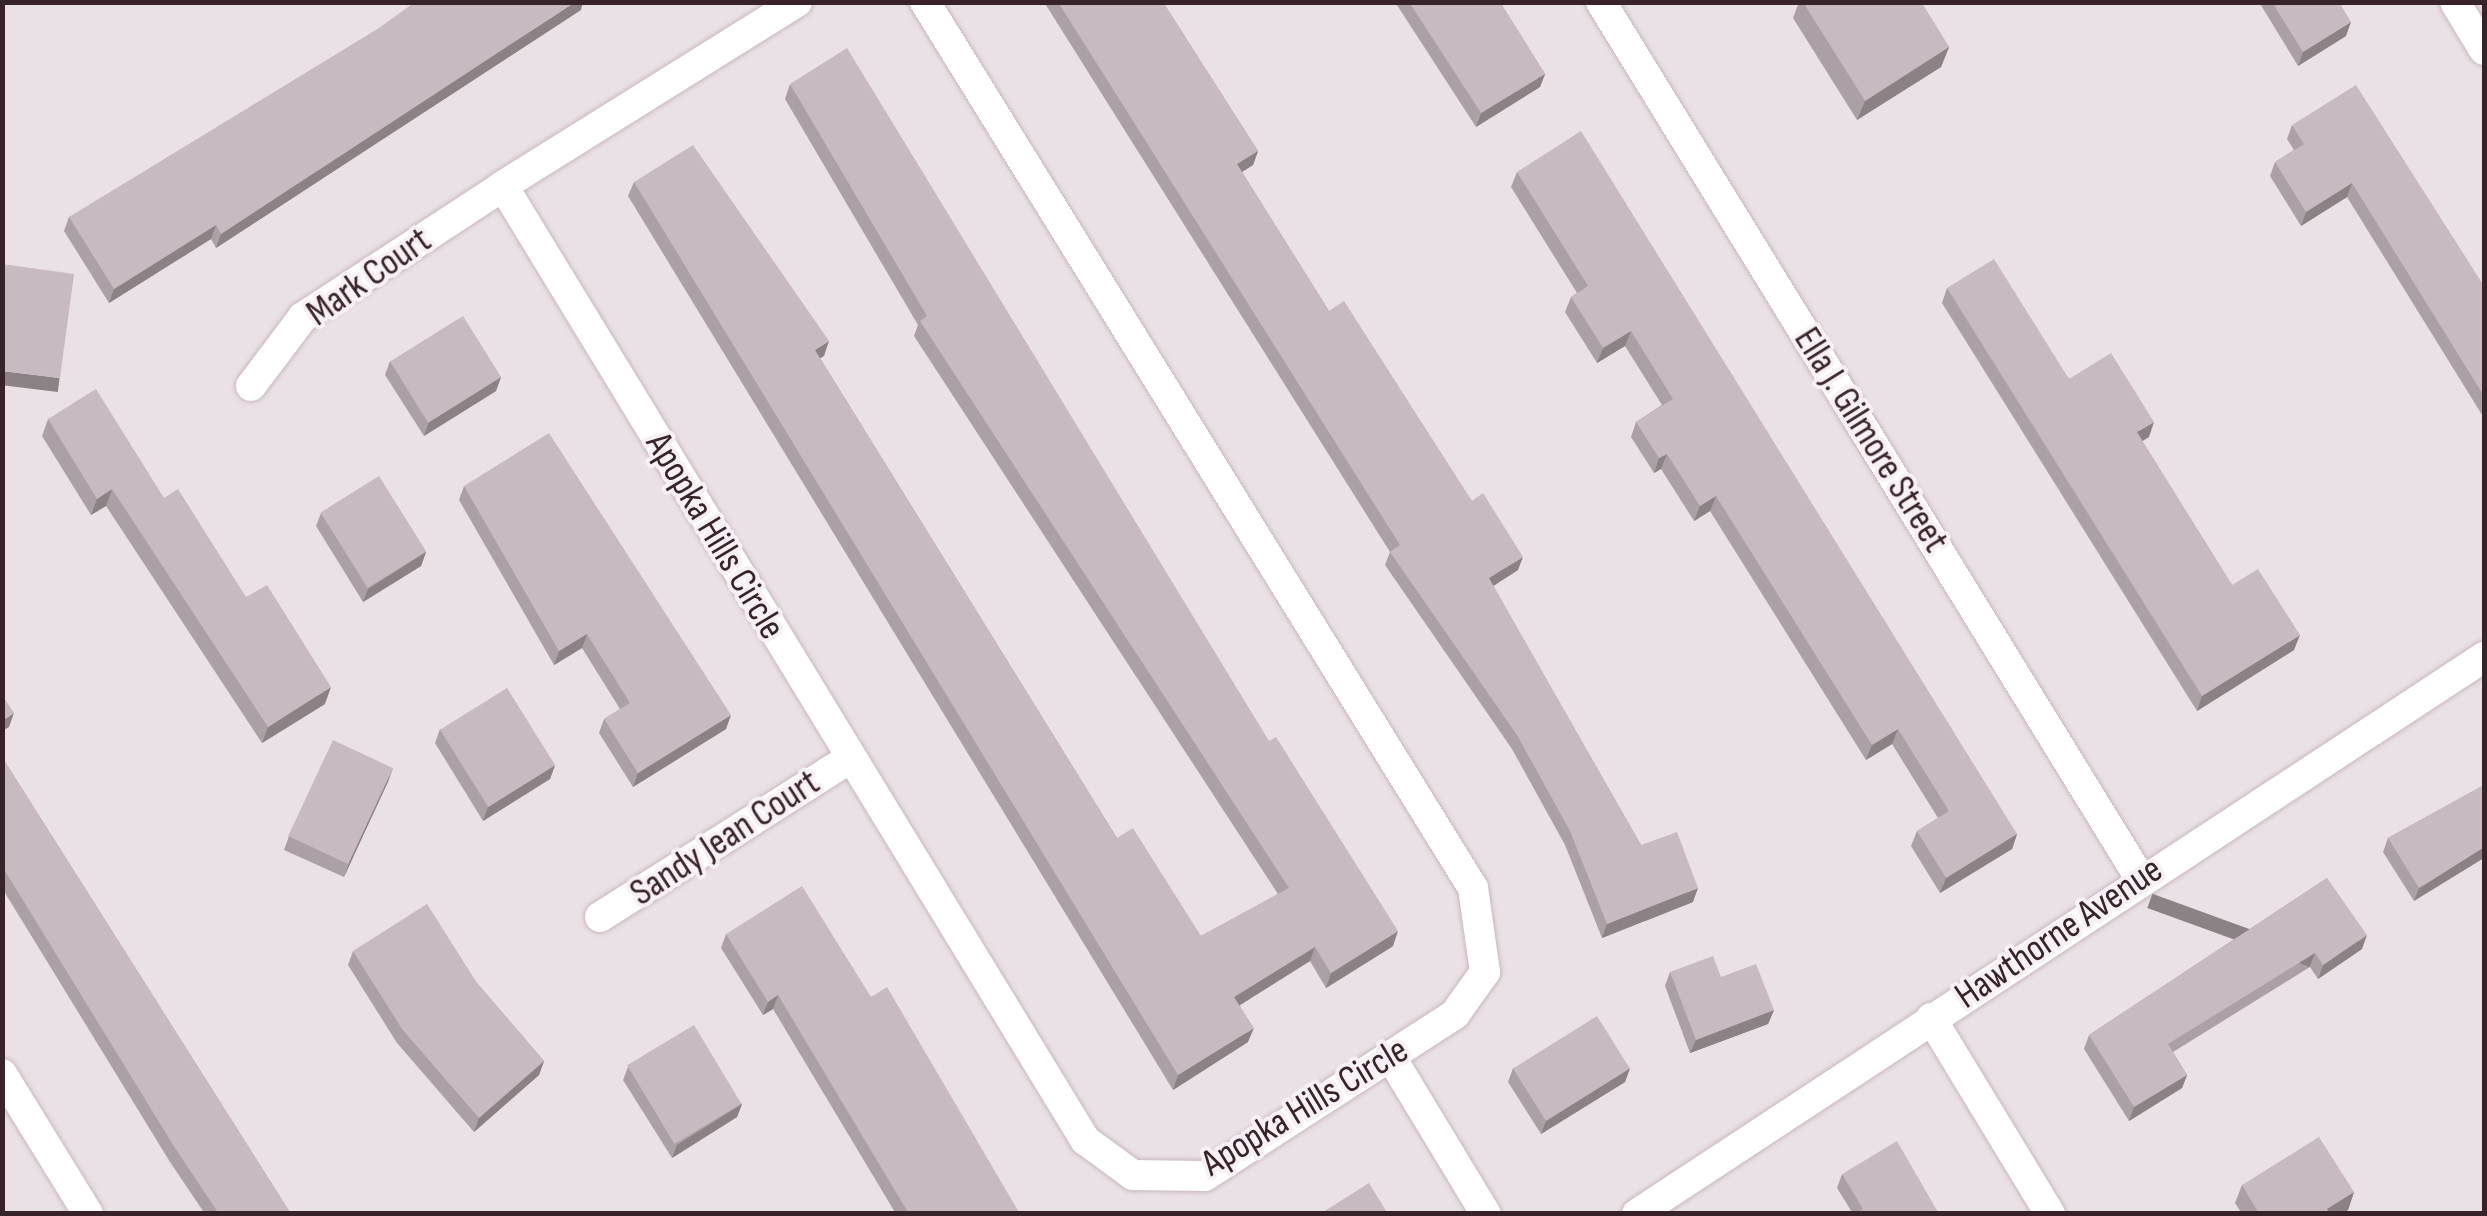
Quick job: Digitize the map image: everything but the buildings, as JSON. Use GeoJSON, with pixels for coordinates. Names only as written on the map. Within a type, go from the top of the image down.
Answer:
{"type":"FeatureCollection","features":[{"type":"Feature","properties":{"kind":"street"},"geometry":{"type":"LineString","coordinates":[[504,186],[798,2]]}},
{"type":"Feature","properties":{"kind":"street","name":"Apopka Hills Circle"},"geometry":{"type":"LineString","coordinates":[[504,186],[1085,1140],[1133,1175],[1205,1176],[1392,1059],[1454,1014],[1485,972],[1473,888],[924,2]]}},
{"type":"Feature","properties":{"kind":"street","name":"Ella J. Gilmore Street"},"geometry":{"type":"LineString","coordinates":[[1602,2],[2140,878]]}},
{"type":"Feature","properties":{"kind":"street"},"geometry":{"type":"LineString","coordinates":[[2455,2],[2484,50]]}},
{"type":"Feature","properties":{"kind":"street","name":"Mark Court"},"geometry":{"type":"LineString","coordinates":[[251,386],[304,316],[504,186]]}},
{"type":"Feature","properties":{"kind":"street","name":"Hawthorne Avenue"},"geometry":{"type":"LineString","coordinates":[[1637,1214],[2140,878],[2484,657]]}},
{"type":"Feature","properties":{"kind":"street","name":"Sandy Jean Court"},"geometry":{"type":"LineString","coordinates":[[600,917],[850,758]]}},
{"type":"Feature","properties":{"kind":"street"},"geometry":{"type":"LineString","coordinates":[[1931,1018],[2050,1214]]}},
{"type":"Feature","properties":{"kind":"street"},"geometry":{"type":"LineString","coordinates":[[1392,1059],[1486,1214]]}},
{"type":"Feature","properties":{"kind":"street"},"geometry":{"type":"LineString","coordinates":[[2,1074],[88,1214]]}}]}
